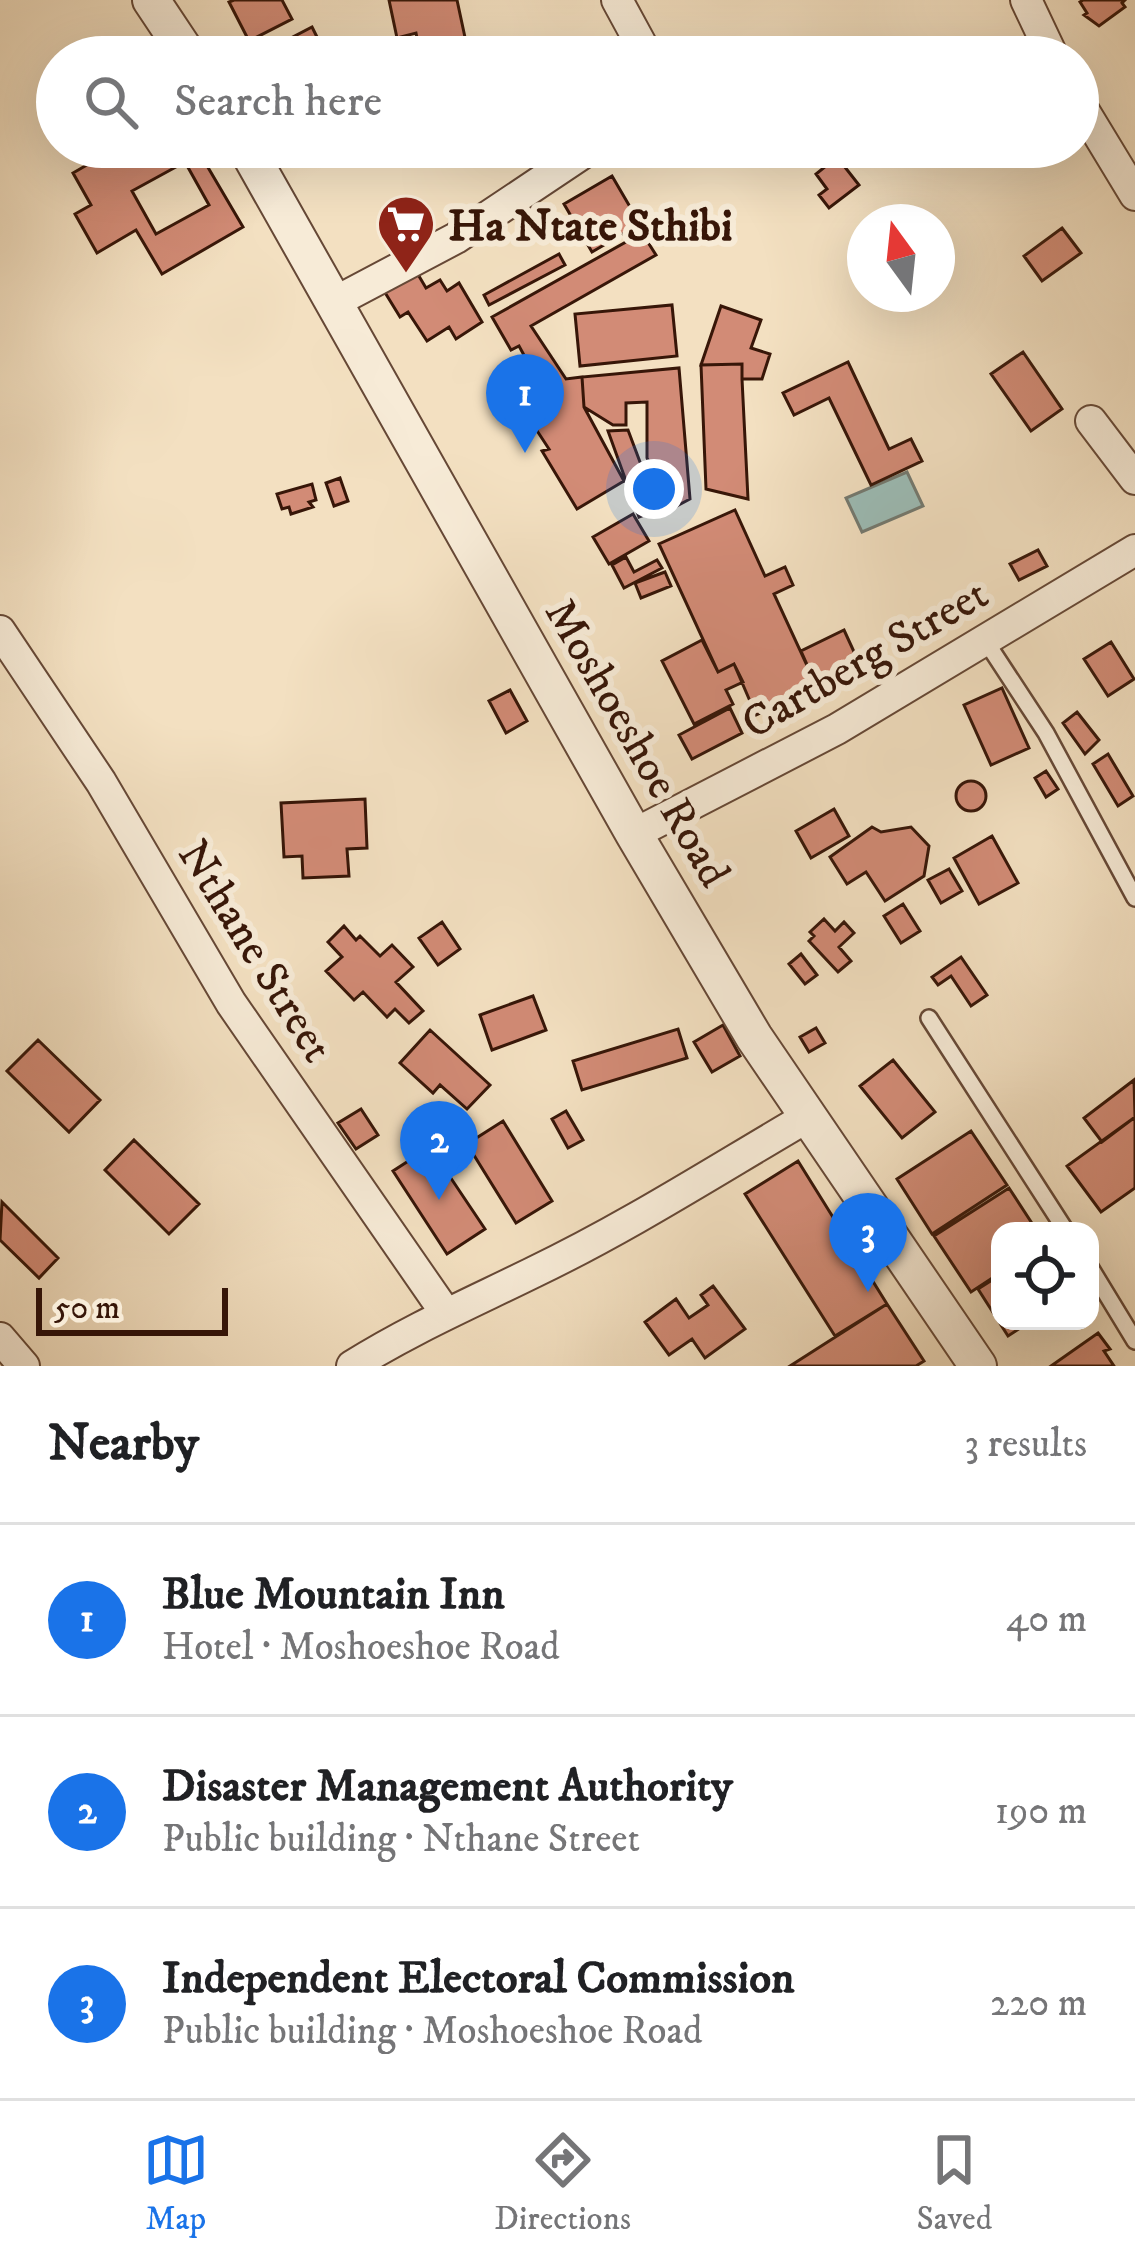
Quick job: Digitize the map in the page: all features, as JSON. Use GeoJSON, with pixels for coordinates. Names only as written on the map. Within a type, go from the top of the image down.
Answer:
{"type":"FeatureCollection","features":[{"type":"Feature","properties":{"kind":"street"},"geometry":{"type":"LineString","coordinates":[[152,0],[175,36]]}},
{"type":"Feature","properties":{"kind":"street"},"geometry":{"type":"LineString","coordinates":[[616,0],[636,36]]}},
{"type":"Feature","properties":{"kind":"street"},"geometry":{"type":"LineString","coordinates":[[1026,0],[1043,36]]}},
{"type":"Feature","properties":{"kind":"street"},"geometry":{"type":"LineString","coordinates":[[1099,136],[1135,195]]}},
{"type":"Feature","properties":{"kind":"street","name":"Moshoeshoe Road"},"geometry":{"type":"LineString","coordinates":[[257,168],[754,1037],[978,1366]]}},
{"type":"Feature","properties":{"kind":"street"},"geometry":{"type":"LineString","coordinates":[[335,302],[456,238],[561,168]]}},
{"type":"Feature","properties":{"kind":"street"},"geometry":{"type":"LineString","coordinates":[[1091,421],[1135,479]]}},
{"type":"Feature","properties":{"kind":"street","name":"Cartberg Street"},"geometry":{"type":"LineString","coordinates":[[634,834],[837,729],[1135,550]]}},
{"type":"Feature","properties":{"kind":"street","name":"Nthane Street"},"geometry":{"type":"LineString","coordinates":[[0,631],[101,782],[231,1004],[445,1312]]}},
{"type":"Feature","properties":{"kind":"street"},"geometry":{"type":"LineString","coordinates":[[352,1366],[445,1312],[625,1224],[808,1116]]}},
{"type":"Feature","properties":{"kind":"street"},"geometry":{"type":"LineString","coordinates":[[0,1337],[24,1366]]}},
{"type":"Feature","properties":{"kind":"lane"},"geometry":{"type":"LineString","coordinates":[[985,640],[1046,733],[1135,898]]}},
{"type":"Feature","properties":{"kind":"lane"},"geometry":{"type":"LineString","coordinates":[[929,1018],[1060,1222]]}},
{"type":"Feature","properties":{"kind":"lane"},"geometry":{"type":"LineString","coordinates":[[1099,1282],[1135,1341]]}},
{"type":"Feature","properties":{"kind":"water"},"geometry":{"type":"Polygon","coordinates":[[[907,472],[923,506],[862,532],[846,498],[907,472]]]}},
{"type":"Feature","properties":{"kind":"building"},"geometry":{"type":"Polygon","coordinates":[[[282,0],[292,19],[259,36],[246,36],[229,2],[282,0]]]}},
{"type":"Feature","properties":{"kind":"building"},"geometry":{"type":"Polygon","coordinates":[[[389,0],[457,0],[465,36],[397,36],[389,0]]]}},
{"type":"Feature","properties":{"kind":"building"},"geometry":{"type":"Polygon","coordinates":[[[1083,0],[1125,0],[1125,7],[1099,26],[1084,15],[1083,0]]]}},
{"type":"Feature","properties":{"kind":"building"},"geometry":{"type":"Polygon","coordinates":[[[312,27],[316,36],[295,36],[312,27]]]}},
{"type":"Feature","properties":{"kind":"building"},"geometry":{"type":"Polygon","coordinates":[[[82,168],[174,168],[132,191],[156,234],[209,205],[188,168],[208,168],[243,227],[162,274],[136,230],[97,253],[75,214],[91,205],[73,173],[82,168]]]}},
{"type":"Feature","properties":{"kind":"building"},"geometry":{"type":"Polygon","coordinates":[[[823,168],[846,168],[859,185],[829,208],[819,195],[827,189],[816,174],[823,168]]]}},
{"type":"Feature","properties":{"kind":"building"},"geometry":{"type":"Polygon","coordinates":[[[612,176],[640,224],[592,252],[564,204],[612,176]]]}},
{"type":"Feature","properties":{"kind":"building"},"geometry":{"type":"Polygon","coordinates":[[[1062,228],[1081,253],[1042,281],[1024,256],[1062,228]]]}},
{"type":"Feature","properties":{"kind":"building"},"geometry":{"type":"Polygon","coordinates":[[[642,233],[656,255],[531,326],[566,379],[582,377],[584,407],[624,481],[577,509],[542,451],[549,449],[515,397],[537,379],[519,346],[511,350],[492,317],[642,233]]]}},
{"type":"Feature","properties":{"kind":"building"},"geometry":{"type":"Polygon","coordinates":[[[559,254],[565,265],[489,305],[484,295],[559,254]]]}},
{"type":"Feature","properties":{"kind":"building"},"geometry":{"type":"Polygon","coordinates":[[[413,266],[426,288],[440,280],[447,291],[459,283],[482,322],[456,339],[449,327],[427,341],[408,312],[400,317],[381,286],[413,266]]]}},
{"type":"Feature","properties":{"kind":"building"},"geometry":{"type":"Polygon","coordinates":[[[672,305],[677,356],[580,366],[575,314],[672,305]]]}},
{"type":"Feature","properties":{"kind":"building"},"geometry":{"type":"Polygon","coordinates":[[[721,306],[761,320],[751,348],[770,354],[762,379],[742,379],[742,364],[701,365],[721,306]]]}},
{"type":"Feature","properties":{"kind":"building"},"geometry":{"type":"Polygon","coordinates":[[[1023,352],[1062,409],[1031,431],[991,374],[1023,352]]]}},
{"type":"Feature","properties":{"kind":"building"},"geometry":{"type":"Polygon","coordinates":[[[848,362],[889,449],[911,439],[922,461],[871,485],[829,398],[794,415],[783,393],[848,362]]]}},
{"type":"Feature","properties":{"kind":"building"},"geometry":{"type":"Polygon","coordinates":[[[742,364],[748,499],[706,489],[701,365],[742,364]]]}},
{"type":"Feature","properties":{"kind":"building"},"geometry":{"type":"Polygon","coordinates":[[[679,368],[690,499],[673,508],[647,458],[647,402],[626,403],[626,425],[613,425],[584,407],[582,377],[679,368]]]}},
{"type":"Feature","properties":{"kind":"building"},"geometry":{"type":"Polygon","coordinates":[[[628,430],[658,510],[639,517],[608,431],[628,430]]]}},
{"type":"Feature","properties":{"kind":"building"},"geometry":{"type":"Polygon","coordinates":[[[340,478],[348,501],[334,506],[326,483],[340,478]]]}},
{"type":"Feature","properties":{"kind":"building"},"geometry":{"type":"Polygon","coordinates":[[[312,484],[316,500],[309,502],[313,507],[291,514],[289,507],[282,509],[277,494],[312,484]]]}},
{"type":"Feature","properties":{"kind":"building"},"geometry":{"type":"Polygon","coordinates":[[[735,510],[765,576],[785,567],[793,585],[774,594],[817,687],[756,715],[734,664],[718,672],[659,544],[735,510]]]}},
{"type":"Feature","properties":{"kind":"building"},"geometry":{"type":"Polygon","coordinates":[[[633,514],[649,541],[609,564],[593,537],[633,514]]]}},
{"type":"Feature","properties":{"kind":"building"},"geometry":{"type":"Polygon","coordinates":[[[1038,550],[1047,566],[1019,580],[1010,564],[1038,550]]]}},
{"type":"Feature","properties":{"kind":"building"},"geometry":{"type":"Polygon","coordinates":[[[626,557],[634,572],[657,560],[662,568],[624,588],[612,565],[626,557]]]}},
{"type":"Feature","properties":{"kind":"building"},"geometry":{"type":"Polygon","coordinates":[[[665,572],[671,586],[641,598],[635,583],[665,572]]]}},
{"type":"Feature","properties":{"kind":"building"},"geometry":{"type":"Polygon","coordinates":[[[844,630],[861,667],[817,687],[801,651],[844,630]]]}},
{"type":"Feature","properties":{"kind":"building"},"geometry":{"type":"Polygon","coordinates":[[[702,640],[718,672],[734,664],[743,682],[726,690],[733,704],[694,724],[662,661],[702,640]]]}},
{"type":"Feature","properties":{"kind":"building"},"geometry":{"type":"Polygon","coordinates":[[[1111,642],[1134,679],[1108,696],[1084,659],[1111,642]]]}},
{"type":"Feature","properties":{"kind":"building"},"geometry":{"type":"Polygon","coordinates":[[[1002,688],[1029,748],[991,765],[964,705],[1002,688]]]}},
{"type":"Feature","properties":{"kind":"building"},"geometry":{"type":"Polygon","coordinates":[[[510,690],[527,721],[506,733],[489,701],[510,690]]]}},
{"type":"Feature","properties":{"kind":"building"},"geometry":{"type":"Polygon","coordinates":[[[730,708],[742,733],[692,759],[679,735],[730,708]]]}},
{"type":"Feature","properties":{"kind":"building"},"geometry":{"type":"Polygon","coordinates":[[[1077,712],[1099,740],[1085,754],[1063,723],[1077,712]]]}},
{"type":"Feature","properties":{"kind":"building"},"geometry":{"type":"Polygon","coordinates":[[[1108,754],[1133,796],[1118,806],[1093,764],[1108,754]]]}},
{"type":"Feature","properties":{"kind":"building"},"geometry":{"type":"Polygon","coordinates":[[[1046,771],[1058,789],[1046,797],[1035,778],[1046,771]]]}},
{"type":"Feature","properties":{"kind":"building"},"geometry":{"type":"Polygon","coordinates":[[[971,781],[982,785],[986,796],[982,807],[971,811],[960,807],[956,796],[960,785],[971,781]]]}},
{"type":"Feature","properties":{"kind":"building"},"geometry":{"type":"Polygon","coordinates":[[[365,799],[367,848],[347,849],[349,876],[303,878],[302,856],[284,857],[281,803],[365,799]]]}},
{"type":"Feature","properties":{"kind":"building"},"geometry":{"type":"Polygon","coordinates":[[[834,809],[849,836],[811,858],[796,831],[834,809]]]}},
{"type":"Feature","properties":{"kind":"building"},"geometry":{"type":"Polygon","coordinates":[[[872,827],[881,832],[911,827],[929,846],[924,876],[885,901],[866,872],[847,884],[830,857],[872,827]]]}},
{"type":"Feature","properties":{"kind":"building"},"geometry":{"type":"Polygon","coordinates":[[[992,836],[1018,883],[979,904],[954,858],[992,836]]]}},
{"type":"Feature","properties":{"kind":"building"},"geometry":{"type":"Polygon","coordinates":[[[949,869],[962,891],[941,903],[928,880],[949,869]]]}},
{"type":"Feature","properties":{"kind":"building"},"geometry":{"type":"Polygon","coordinates":[[[903,904],[920,931],[901,943],[884,916],[903,904]]]}},
{"type":"Feature","properties":{"kind":"building"},"geometry":{"type":"Polygon","coordinates":[[[824,919],[835,931],[844,922],[854,933],[839,947],[851,961],[838,972],[809,941],[814,936],[810,932],[824,919]]]}},
{"type":"Feature","properties":{"kind":"building"},"geometry":{"type":"Polygon","coordinates":[[[442,922],[460,949],[438,965],[419,938],[442,922]]]}},
{"type":"Feature","properties":{"kind":"building"},"geometry":{"type":"Polygon","coordinates":[[[344,926],[380,956],[392,945],[413,967],[396,982],[423,1011],[409,1023],[395,1009],[387,1017],[363,992],[354,1000],[326,971],[342,957],[328,942],[344,926]]]}},
{"type":"Feature","properties":{"kind":"building"},"geometry":{"type":"Polygon","coordinates":[[[801,954],[817,975],[805,984],[789,964],[801,954]]]}},
{"type":"Feature","properties":{"kind":"building"},"geometry":{"type":"Polygon","coordinates":[[[961,957],[987,995],[971,1006],[951,976],[938,985],[932,977],[961,957]]]}},
{"type":"Feature","properties":{"kind":"building"},"geometry":{"type":"Polygon","coordinates":[[[533,996],[546,1030],[492,1050],[480,1015],[533,996]]]}},
{"type":"Feature","properties":{"kind":"building"},"geometry":{"type":"Polygon","coordinates":[[[723,1025],[740,1056],[712,1072],[694,1042],[723,1025]]]}},
{"type":"Feature","properties":{"kind":"building"},"geometry":{"type":"Polygon","coordinates":[[[816,1028],[825,1043],[809,1052],[800,1037],[816,1028]]]}},
{"type":"Feature","properties":{"kind":"building"},"geometry":{"type":"Polygon","coordinates":[[[678,1029],[687,1058],[582,1090],[573,1061],[678,1029]]]}},
{"type":"Feature","properties":{"kind":"building"},"geometry":{"type":"Polygon","coordinates":[[[430,1030],[490,1085],[467,1109],[440,1085],[433,1093],[400,1063],[430,1030]]]}},
{"type":"Feature","properties":{"kind":"building"},"geometry":{"type":"Polygon","coordinates":[[[38,1040],[100,1100],[69,1132],[7,1071],[38,1040]]]}},
{"type":"Feature","properties":{"kind":"building"},"geometry":{"type":"Polygon","coordinates":[[[893,1060],[935,1112],[902,1138],[860,1086],[893,1060]]]}},
{"type":"Feature","properties":{"kind":"building"},"geometry":{"type":"Polygon","coordinates":[[[1134,1080],[1135,1117],[1102,1142],[1084,1118],[1134,1080]]]}},
{"type":"Feature","properties":{"kind":"building"},"geometry":{"type":"Polygon","coordinates":[[[361,1109],[378,1135],[356,1149],[338,1123],[361,1109]]]}},
{"type":"Feature","properties":{"kind":"building"},"geometry":{"type":"Polygon","coordinates":[[[566,1111],[583,1140],[568,1148],[552,1119],[566,1111]]]}},
{"type":"Feature","properties":{"kind":"building"},"geometry":{"type":"Polygon","coordinates":[[[1135,1117],[1135,1188],[1101,1212],[1067,1166],[1135,1117]]]}},
{"type":"Feature","properties":{"kind":"building"},"geometry":{"type":"Polygon","coordinates":[[[503,1121],[552,1201],[516,1223],[467,1144],[503,1121]]]}},
{"type":"Feature","properties":{"kind":"building"},"geometry":{"type":"Polygon","coordinates":[[[971,1131],[1007,1185],[932,1234],[897,1179],[971,1131]]]}},
{"type":"Feature","properties":{"kind":"building"},"geometry":{"type":"Polygon","coordinates":[[[134,1140],[199,1204],[169,1234],[105,1170],[134,1140]]]}},
{"type":"Feature","properties":{"kind":"building"},"geometry":{"type":"Polygon","coordinates":[[[430,1147],[485,1229],[447,1254],[393,1171],[430,1147]]]}},
{"type":"Feature","properties":{"kind":"building"},"geometry":{"type":"Polygon","coordinates":[[[798,1161],[887,1304],[835,1336],[745,1194],[798,1161]]]}},
{"type":"Feature","properties":{"kind":"building"},"geometry":{"type":"Polygon","coordinates":[[[1009,1188],[1031,1222],[991,1222],[991,1279],[971,1292],[934,1236],[1009,1188]]]}},
{"type":"Feature","properties":{"kind":"building"},"geometry":{"type":"Polygon","coordinates":[[[2,1202],[58,1258],[39,1278],[0,1240],[2,1202]]]}},
{"type":"Feature","properties":{"kind":"building"},"geometry":{"type":"Polygon","coordinates":[[[991,1281],[991,1309],[978,1289],[991,1281]]]}},
{"type":"Feature","properties":{"kind":"building"},"geometry":{"type":"Polygon","coordinates":[[[713,1286],[745,1329],[705,1358],[692,1339],[669,1355],[645,1322],[676,1299],[689,1318],[708,1305],[701,1295],[713,1286]]]}},
{"type":"Feature","properties":{"kind":"building"},"geometry":{"type":"Polygon","coordinates":[[[887,1304],[924,1361],[916,1366],[790,1366],[887,1304]]]}},
{"type":"Feature","properties":{"kind":"building"},"geometry":{"type":"Polygon","coordinates":[[[1098,1333],[1110,1349],[1104,1351],[1114,1366],[1051,1366],[1098,1333]]]}},
{"type":"Feature","properties":{"kind":"place","name":"Ha Ntate Sthibi"},"geometry":{"type":"Point","coordinates":[406,275]}},
{"type":"Feature","properties":{"kind":"place","name":"Blue Mountain Inn"},"geometry":{"type":"Point","coordinates":[525,453]}},
{"type":"Feature","properties":{"kind":"place","name":"Disaster Management Authority"},"geometry":{"type":"Point","coordinates":[439,1200]}},
{"type":"Feature","properties":{"kind":"place","name":"Independent Electoral Commission"},"geometry":{"type":"Point","coordinates":[868,1292]}}]}
